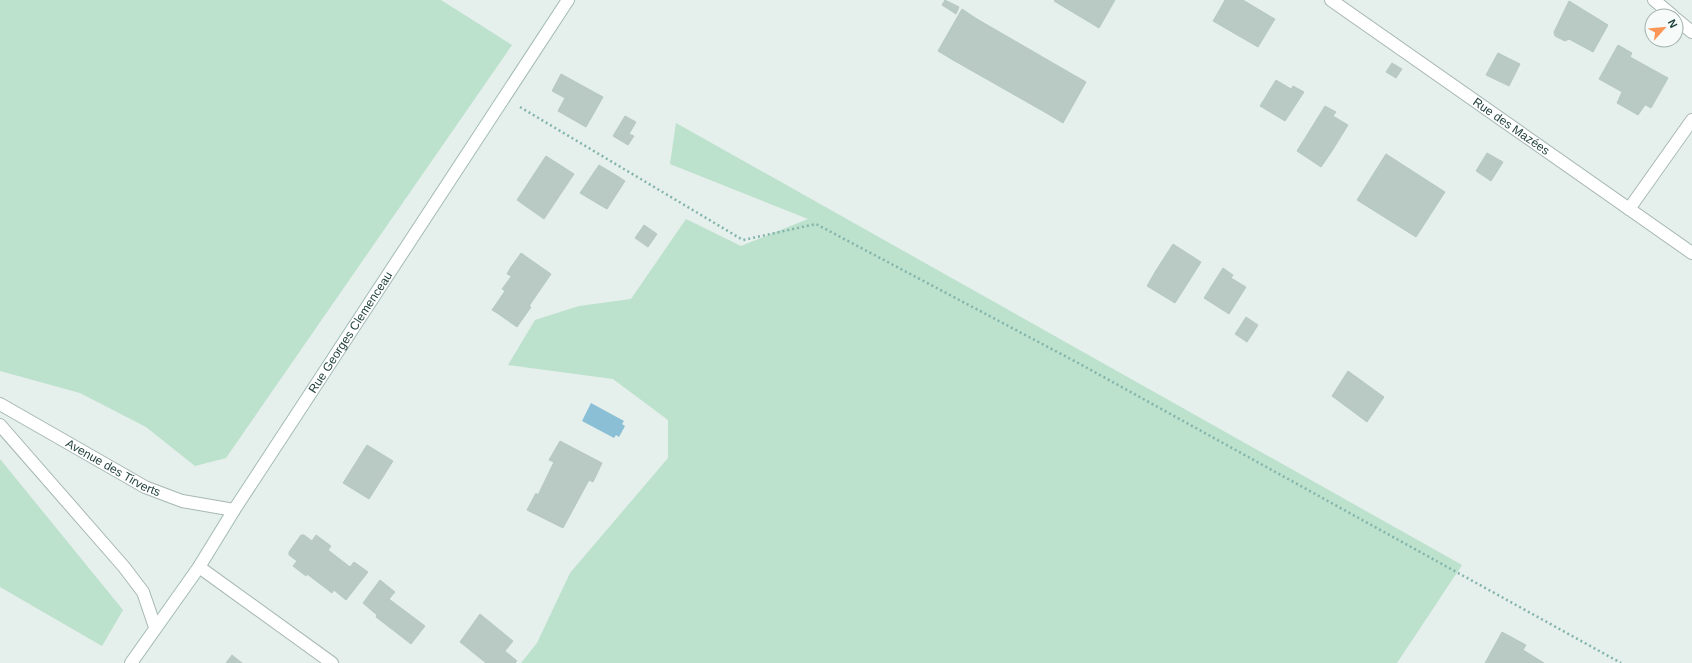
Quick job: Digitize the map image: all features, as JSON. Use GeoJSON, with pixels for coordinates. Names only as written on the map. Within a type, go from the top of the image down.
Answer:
{"type":"FeatureCollection","features":[{"type":"Feature","properties":{"kind":"street","name":"Rue Georges Clemenceau"},"geometry":{"type":"LineString","coordinates":[[131,663],[199,567],[234,510],[568,0]]}},
{"type":"Feature","properties":{"kind":"street","name":"Rue des Mazées"},"geometry":{"type":"LineString","coordinates":[[1331,0],[1692,253]]}},
{"type":"Feature","properties":{"kind":"street"},"geometry":{"type":"LineString","coordinates":[[1654,0],[1664,8]]}},
{"type":"Feature","properties":{"kind":"street"},"geometry":{"type":"LineString","coordinates":[[1684,25],[1692,32]]}},
{"type":"Feature","properties":{"kind":"street"},"geometry":{"type":"LineString","coordinates":[[1629,209],[1692,120]]}},
{"type":"Feature","properties":{"kind":"street","name":"Avenue des Tirverts"},"geometry":{"type":"LineString","coordinates":[[0,404],[145,487],[182,501],[234,510]]}},
{"type":"Feature","properties":{"kind":"street"},"geometry":{"type":"LineString","coordinates":[[0,425],[124,567],[143,592],[155,628]]}},
{"type":"Feature","properties":{"kind":"street"},"geometry":{"type":"LineString","coordinates":[[199,567],[332,663]]}},
{"type":"Feature","properties":{"kind":"path"},"geometry":{"type":"LineString","coordinates":[[504,97],[742,240],[816,224],[1080,364],[1621,663]]}},
{"type":"Feature","properties":{"kind":"green space"},"geometry":{"type":"Polygon","coordinates":[[[0,0],[441,0],[512,45],[226,458],[195,466],[146,427],[80,393],[0,371],[0,0]]]}},
{"type":"Feature","properties":{"kind":"green space"},"geometry":{"type":"Polygon","coordinates":[[[676,123],[1462,565],[1397,663],[521,663],[537,643],[570,573],[668,458],[668,420],[613,379],[508,365],[535,320],[579,306],[631,299],[686,219],[741,246],[808,219],[670,164],[676,123]]]}},
{"type":"Feature","properties":{"kind":"green space"},"geometry":{"type":"Polygon","coordinates":[[[0,459],[123,610],[102,646],[0,587],[0,459]]]}},
{"type":"Feature","properties":{"kind":"water"},"geometry":{"type":"Polygon","coordinates":[[[591,403],[624,421],[622,424],[625,426],[619,437],[616,435],[614,438],[582,421],[591,403]]]}},
{"type":"Feature","properties":{"kind":"building"},"geometry":{"type":"Polygon","coordinates":[[[945,0],[959,7],[956,14],[942,5],[945,0]]]}},
{"type":"Feature","properties":{"kind":"building"},"geometry":{"type":"Polygon","coordinates":[[[1115,0],[1099,28],[1054,1],[1115,0]]]}},
{"type":"Feature","properties":{"kind":"building"},"geometry":{"type":"Polygon","coordinates":[[[1225,0],[1243,0],[1273,18],[1261,35],[1220,9],[1225,0]]]}},
{"type":"Feature","properties":{"kind":"building"},"geometry":{"type":"Polygon","coordinates":[[[1569,1],[1608,25],[1593,52],[1569,39],[1565,41],[1555,36],[1554,32],[1569,1]]]}},
{"type":"Feature","properties":{"kind":"building"},"geometry":{"type":"Polygon","coordinates":[[[962,9],[977,19],[953,60],[938,51],[962,9]]]}},
{"type":"Feature","properties":{"kind":"building"},"geometry":{"type":"Polygon","coordinates":[[[1220,9],[1261,35],[1273,18],[1275,19],[1258,47],[1213,21],[1220,9]]]}},
{"type":"Feature","properties":{"kind":"building"},"geometry":{"type":"Polygon","coordinates":[[[977,19],[1072,74],[1048,114],[953,60],[977,19]]]}},
{"type":"Feature","properties":{"kind":"building"},"geometry":{"type":"Polygon","coordinates":[[[1618,45],[1632,53],[1630,57],[1668,78],[1651,108],[1599,79],[1618,45]]]}},
{"type":"Feature","properties":{"kind":"building"},"geometry":{"type":"Polygon","coordinates":[[[1498,53],[1520,64],[1509,86],[1486,75],[1498,53]]]}},
{"type":"Feature","properties":{"kind":"building"},"geometry":{"type":"Polygon","coordinates":[[[1392,63],[1402,69],[1396,78],[1386,72],[1392,63]]]}},
{"type":"Feature","properties":{"kind":"building"},"geometry":{"type":"Polygon","coordinates":[[[561,74],[603,97],[586,127],[558,111],[565,98],[552,91],[561,74]]]}},
{"type":"Feature","properties":{"kind":"building"},"geometry":{"type":"Polygon","coordinates":[[[1072,74],[1086,82],[1063,123],[1048,114],[1072,74]]]}},
{"type":"Feature","properties":{"kind":"building"},"geometry":{"type":"Polygon","coordinates":[[[1276,80],[1291,89],[1293,86],[1304,92],[1285,121],[1260,106],[1276,80]]]}},
{"type":"Feature","properties":{"kind":"building"},"geometry":{"type":"Polygon","coordinates":[[[1622,92],[1645,105],[1638,115],[1617,103],[1622,92]]]}},
{"type":"Feature","properties":{"kind":"building"},"geometry":{"type":"Polygon","coordinates":[[[1325,106],[1336,112],[1333,116],[1348,125],[1332,151],[1307,135],[1325,106]]]}},
{"type":"Feature","properties":{"kind":"building"},"geometry":{"type":"Polygon","coordinates":[[[625,116],[636,122],[629,134],[634,136],[628,145],[613,136],[625,116]]]}},
{"type":"Feature","properties":{"kind":"building"},"geometry":{"type":"Polygon","coordinates":[[[1307,135],[1332,151],[1321,167],[1297,151],[1307,135]]]}},
{"type":"Feature","properties":{"kind":"building"},"geometry":{"type":"Polygon","coordinates":[[[1487,153],[1503,162],[1491,181],[1476,171],[1487,153]]]}},
{"type":"Feature","properties":{"kind":"building"},"geometry":{"type":"Polygon","coordinates":[[[1386,154],[1445,192],[1416,237],[1357,200],[1386,154]]]}},
{"type":"Feature","properties":{"kind":"building"},"geometry":{"type":"Polygon","coordinates":[[[546,156],[574,174],[544,219],[517,200],[546,156]]]}},
{"type":"Feature","properties":{"kind":"building"},"geometry":{"type":"Polygon","coordinates":[[[599,165],[619,177],[600,205],[580,193],[599,165]]]}},
{"type":"Feature","properties":{"kind":"building"},"geometry":{"type":"Polygon","coordinates":[[[619,177],[625,181],[607,209],[600,205],[619,177]]]}},
{"type":"Feature","properties":{"kind":"building"},"geometry":{"type":"Polygon","coordinates":[[[644,225],[657,234],[648,247],[635,238],[644,225]]]}},
{"type":"Feature","properties":{"kind":"building"},"geometry":{"type":"Polygon","coordinates":[[[1173,244],[1201,262],[1184,289],[1155,272],[1173,244]]]}},
{"type":"Feature","properties":{"kind":"building"},"geometry":{"type":"Polygon","coordinates":[[[521,253],[551,274],[529,306],[531,307],[517,327],[497,313],[510,294],[502,289],[516,270],[511,267],[521,253]]]}},
{"type":"Feature","properties":{"kind":"building"},"geometry":{"type":"Polygon","coordinates":[[[511,267],[516,270],[511,276],[507,274],[511,267]]]}},
{"type":"Feature","properties":{"kind":"building"},"geometry":{"type":"Polygon","coordinates":[[[1223,268],[1233,275],[1231,278],[1246,287],[1229,314],[1204,298],[1223,268]]]}},
{"type":"Feature","properties":{"kind":"building"},"geometry":{"type":"Polygon","coordinates":[[[1155,272],[1184,289],[1175,303],[1147,286],[1155,272]]]}},
{"type":"Feature","properties":{"kind":"building"},"geometry":{"type":"Polygon","coordinates":[[[505,291],[510,294],[497,313],[492,310],[505,291]]]}},
{"type":"Feature","properties":{"kind":"building"},"geometry":{"type":"Polygon","coordinates":[[[1246,317],[1258,325],[1253,333],[1241,325],[1246,317]]]}},
{"type":"Feature","properties":{"kind":"building"},"geometry":{"type":"Polygon","coordinates":[[[1241,325],[1253,333],[1247,342],[1235,334],[1241,325]]]}},
{"type":"Feature","properties":{"kind":"building"},"geometry":{"type":"Polygon","coordinates":[[[1348,371],[1384,397],[1367,422],[1332,396],[1348,371]]]}},
{"type":"Feature","properties":{"kind":"building"},"geometry":{"type":"Polygon","coordinates":[[[560,441],[602,463],[593,482],[589,480],[563,528],[527,510],[536,493],[538,495],[554,462],[549,460],[560,441]]]}},
{"type":"Feature","properties":{"kind":"building"},"geometry":{"type":"Polygon","coordinates":[[[367,445],[393,461],[369,499],[343,483],[367,445]]]}},
{"type":"Feature","properties":{"kind":"building"},"geometry":{"type":"Polygon","coordinates":[[[301,535],[304,535],[312,541],[316,535],[331,546],[328,550],[350,567],[354,562],[368,572],[346,600],[334,590],[332,593],[307,574],[306,576],[293,566],[297,561],[289,555],[289,552],[301,535]]]}},
{"type":"Feature","properties":{"kind":"building"},"geometry":{"type":"Polygon","coordinates":[[[380,580],[395,592],[389,599],[425,626],[411,644],[376,617],[377,615],[363,603],[380,580]]]}},
{"type":"Feature","properties":{"kind":"building"},"geometry":{"type":"Polygon","coordinates":[[[480,614],[513,641],[505,651],[517,661],[515,663],[486,663],[460,642],[480,614]]]}},
{"type":"Feature","properties":{"kind":"building"},"geometry":{"type":"Polygon","coordinates":[[[1502,632],[1526,645],[1523,650],[1544,663],[1485,663],[1502,632]]]}},
{"type":"Feature","properties":{"kind":"building"},"geometry":{"type":"Polygon","coordinates":[[[232,655],[242,663],[226,663],[232,655]]]}}]}
